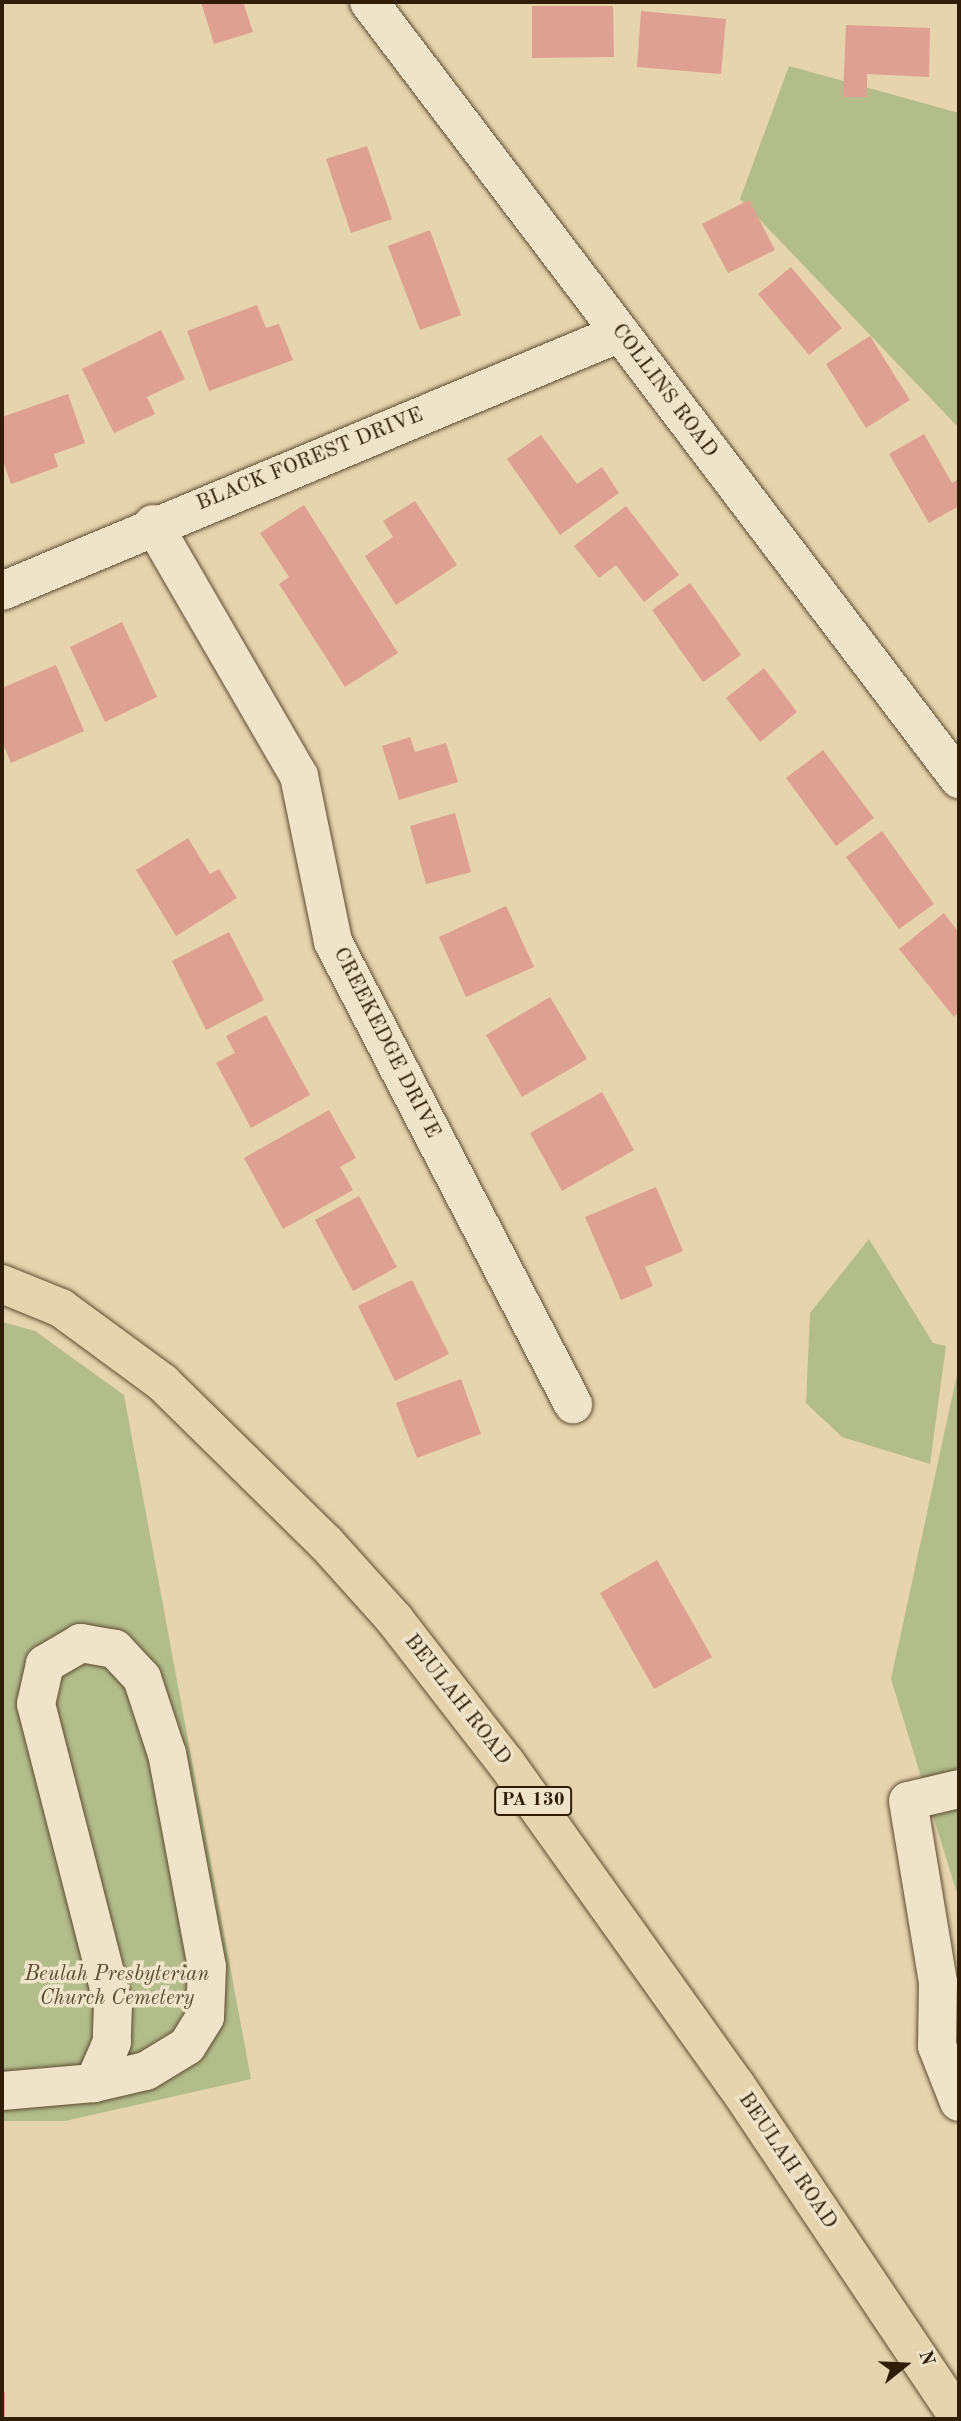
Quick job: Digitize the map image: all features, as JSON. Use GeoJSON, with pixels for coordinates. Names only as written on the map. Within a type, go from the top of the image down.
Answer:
{"type":"FeatureCollection","features":[{"type":"Feature","properties":{"kind":"main road","name":"BEULAH ROAD"},"geometry":{"type":"LineString","coordinates":[[2,1284],[61,1308],[163,1383],[300,1516],[395,1620],[506,1763],[736,2085],[959,2418]]}},
{"type":"Feature","properties":{"kind":"street","name":"COLLINS ROAD"},"geometry":{"type":"LineString","coordinates":[[369,2],[959,779]]}},
{"type":"Feature","properties":{"kind":"street","name":"BLACK FOREST DRIVE"},"geometry":{"type":"LineString","coordinates":[[2,591],[153,524],[620,333]]}},
{"type":"Feature","properties":{"kind":"street","name":"CREEKEDGE DRIVE"},"geometry":{"type":"LineString","coordinates":[[153,524],[299,776],[333,942],[573,1404]]}},
{"type":"Feature","properties":{"kind":"street"},"geometry":{"type":"LineString","coordinates":[[2,2091],[94,2083],[146,2071],[187,2046],[205,2017],[208,1968],[167,1754],[142,1678],[115,1649],[82,1643],[45,1664],[36,1704],[113,2004],[112,2042],[94,2083]]}},
{"type":"Feature","properties":{"kind":"street"},"geometry":{"type":"LineString","coordinates":[[959,1789],[908,1801],[949,1980],[937,2046],[959,2102]]}},
{"type":"Feature","properties":{"kind":"green space"},"geometry":{"type":"Polygon","coordinates":[[[789,66],[959,113],[959,428],[740,199],[789,66]]]}},
{"type":"Feature","properties":{"kind":"green space"},"geometry":{"type":"Polygon","coordinates":[[[869,1239],[933,1343],[946,1346],[930,1464],[842,1437],[806,1403],[810,1313],[869,1239]]]}},
{"type":"Feature","properties":{"kind":"green space","name":"Beulah Presbyterian Church Cemetery"},"geometry":{"type":"Polygon","coordinates":[[[2,1322],[35,1331],[124,1395],[251,2079],[65,2121],[2,2121],[2,1322]]]}},
{"type":"Feature","properties":{"kind":"green space"},"geometry":{"type":"Polygon","coordinates":[[[959,1365],[959,1900],[891,1679],[959,1365]]]}},
{"type":"Feature","properties":{"kind":"building"},"geometry":{"type":"Polygon","coordinates":[[[201,2],[243,2],[253,32],[214,44],[201,2]]]}},
{"type":"Feature","properties":{"kind":"building"},"geometry":{"type":"Polygon","coordinates":[[[532,6],[613,6],[614,57],[532,58],[532,6]]]}},
{"type":"Feature","properties":{"kind":"building"},"geometry":{"type":"Polygon","coordinates":[[[641,11],[726,19],[721,74],[637,67],[641,11]]]}},
{"type":"Feature","properties":{"kind":"building"},"geometry":{"type":"Polygon","coordinates":[[[846,25],[930,28],[929,77],[867,74],[867,97],[843,97],[846,25]]]}},
{"type":"Feature","properties":{"kind":"building"},"geometry":{"type":"Polygon","coordinates":[[[367,146],[392,219],[351,233],[326,159],[367,146]]]}},
{"type":"Feature","properties":{"kind":"building"},"geometry":{"type":"Polygon","coordinates":[[[749,200],[775,250],[728,273],[702,224],[749,200]]]}},
{"type":"Feature","properties":{"kind":"building"},"geometry":{"type":"Polygon","coordinates":[[[430,230],[461,315],[420,330],[388,246],[430,230]]]}},
{"type":"Feature","properties":{"kind":"building"},"geometry":{"type":"Polygon","coordinates":[[[791,267],[842,328],[809,355],[758,294],[791,267]]]}},
{"type":"Feature","properties":{"kind":"building"},"geometry":{"type":"Polygon","coordinates":[[[257,305],[266,328],[279,324],[293,360],[209,391],[187,331],[257,305]]]}},
{"type":"Feature","properties":{"kind":"building"},"geometry":{"type":"Polygon","coordinates":[[[161,330],[185,379],[147,397],[155,414],[114,433],[82,369],[161,330]]]}},
{"type":"Feature","properties":{"kind":"building"},"geometry":{"type":"Polygon","coordinates":[[[870,336],[910,400],[866,428],[826,364],[870,336]]]}},
{"type":"Feature","properties":{"kind":"building"},"geometry":{"type":"Polygon","coordinates":[[[68,394],[85,443],[54,454],[58,467],[11,484],[2,458],[2,417],[68,394]]]}},
{"type":"Feature","properties":{"kind":"building"},"geometry":{"type":"Polygon","coordinates":[[[924,434],[952,483],[959,479],[959,506],[929,523],[889,454],[924,434]]]}},
{"type":"Feature","properties":{"kind":"building"},"geometry":{"type":"Polygon","coordinates":[[[541,435],[577,484],[602,467],[619,493],[560,535],[507,459],[541,435]]]}},
{"type":"Feature","properties":{"kind":"building"},"geometry":{"type":"Polygon","coordinates":[[[415,501],[457,565],[396,605],[365,556],[393,537],[383,521],[415,501]]]}},
{"type":"Feature","properties":{"kind":"building"},"geometry":{"type":"Polygon","coordinates":[[[304,505],[398,653],[345,687],[279,584],[289,577],[260,533],[304,505]]]}},
{"type":"Feature","properties":{"kind":"building"},"geometry":{"type":"Polygon","coordinates":[[[626,506],[679,575],[644,602],[616,565],[599,578],[574,546],[626,506]]]}},
{"type":"Feature","properties":{"kind":"building"},"geometry":{"type":"Polygon","coordinates":[[[690,583],[741,655],[703,682],[652,610],[690,583]]]}},
{"type":"Feature","properties":{"kind":"building"},"geometry":{"type":"Polygon","coordinates":[[[122,622],[157,697],[105,722],[70,647],[122,622]]]}},
{"type":"Feature","properties":{"kind":"building"},"geometry":{"type":"Polygon","coordinates":[[[56,665],[84,731],[11,763],[2,741],[2,688],[56,665]]]}},
{"type":"Feature","properties":{"kind":"building"},"geometry":{"type":"Polygon","coordinates":[[[764,668],[797,712],[760,742],[726,698],[764,668]]]}},
{"type":"Feature","properties":{"kind":"building"},"geometry":{"type":"Polygon","coordinates":[[[410,737],[415,752],[446,743],[458,782],[399,800],[382,746],[410,737]]]}},
{"type":"Feature","properties":{"kind":"building"},"geometry":{"type":"Polygon","coordinates":[[[823,750],[874,818],[836,846],[786,778],[823,750]]]}},
{"type":"Feature","properties":{"kind":"building"},"geometry":{"type":"Polygon","coordinates":[[[455,813],[471,872],[426,884],[410,826],[455,813]]]}},
{"type":"Feature","properties":{"kind":"building"},"geometry":{"type":"Polygon","coordinates":[[[882,831],[934,904],[899,929],[846,857],[882,831]]]}},
{"type":"Feature","properties":{"kind":"building"},"geometry":{"type":"Polygon","coordinates":[[[188,838],[210,874],[219,869],[237,898],[176,936],[136,870],[188,838]]]}},
{"type":"Feature","properties":{"kind":"building"},"geometry":{"type":"Polygon","coordinates":[[[506,906],[534,967],[466,997],[439,937],[506,906]]]}},
{"type":"Feature","properties":{"kind":"building"},"geometry":{"type":"Polygon","coordinates":[[[944,913],[959,933],[959,1012],[954,1017],[899,949],[944,913]]]}},
{"type":"Feature","properties":{"kind":"building"},"geometry":{"type":"Polygon","coordinates":[[[229,932],[264,1000],[206,1030],[172,961],[229,932]]]}},
{"type":"Feature","properties":{"kind":"building"},"geometry":{"type":"Polygon","coordinates":[[[550,997],[587,1059],[522,1097],[486,1035],[550,997]]]}},
{"type":"Feature","properties":{"kind":"building"},"geometry":{"type":"Polygon","coordinates":[[[266,1015],[310,1095],[251,1128],[216,1063],[235,1053],[226,1036],[266,1015]]]}},
{"type":"Feature","properties":{"kind":"building"},"geometry":{"type":"Polygon","coordinates":[[[602,1092],[634,1150],[562,1191],[530,1133],[602,1092]]]}},
{"type":"Feature","properties":{"kind":"building"},"geometry":{"type":"Polygon","coordinates":[[[329,1110],[356,1158],[340,1167],[353,1190],[283,1229],[244,1158],[329,1110]]]}},
{"type":"Feature","properties":{"kind":"building"},"geometry":{"type":"Polygon","coordinates":[[[656,1187],[683,1251],[645,1267],[653,1286],[621,1300],[585,1217],[656,1187]]]}},
{"type":"Feature","properties":{"kind":"building"},"geometry":{"type":"Polygon","coordinates":[[[359,1196],[397,1267],[353,1291],[315,1220],[359,1196]]]}},
{"type":"Feature","properties":{"kind":"building"},"geometry":{"type":"Polygon","coordinates":[[[412,1280],[449,1354],[395,1381],[358,1306],[412,1280]]]}},
{"type":"Feature","properties":{"kind":"building"},"geometry":{"type":"Polygon","coordinates":[[[461,1379],[481,1434],[417,1458],[396,1403],[461,1379]]]}},
{"type":"Feature","properties":{"kind":"building"},"geometry":{"type":"Polygon","coordinates":[[[657,1560],[712,1657],[654,1689],[600,1593],[657,1560]]]}},
{"type":"Feature","properties":{"kind":"building"},"geometry":{"type":"Polygon","coordinates":[[[2,2392],[5,2392],[5,2419],[2,2419],[2,2392]]]}}]}
